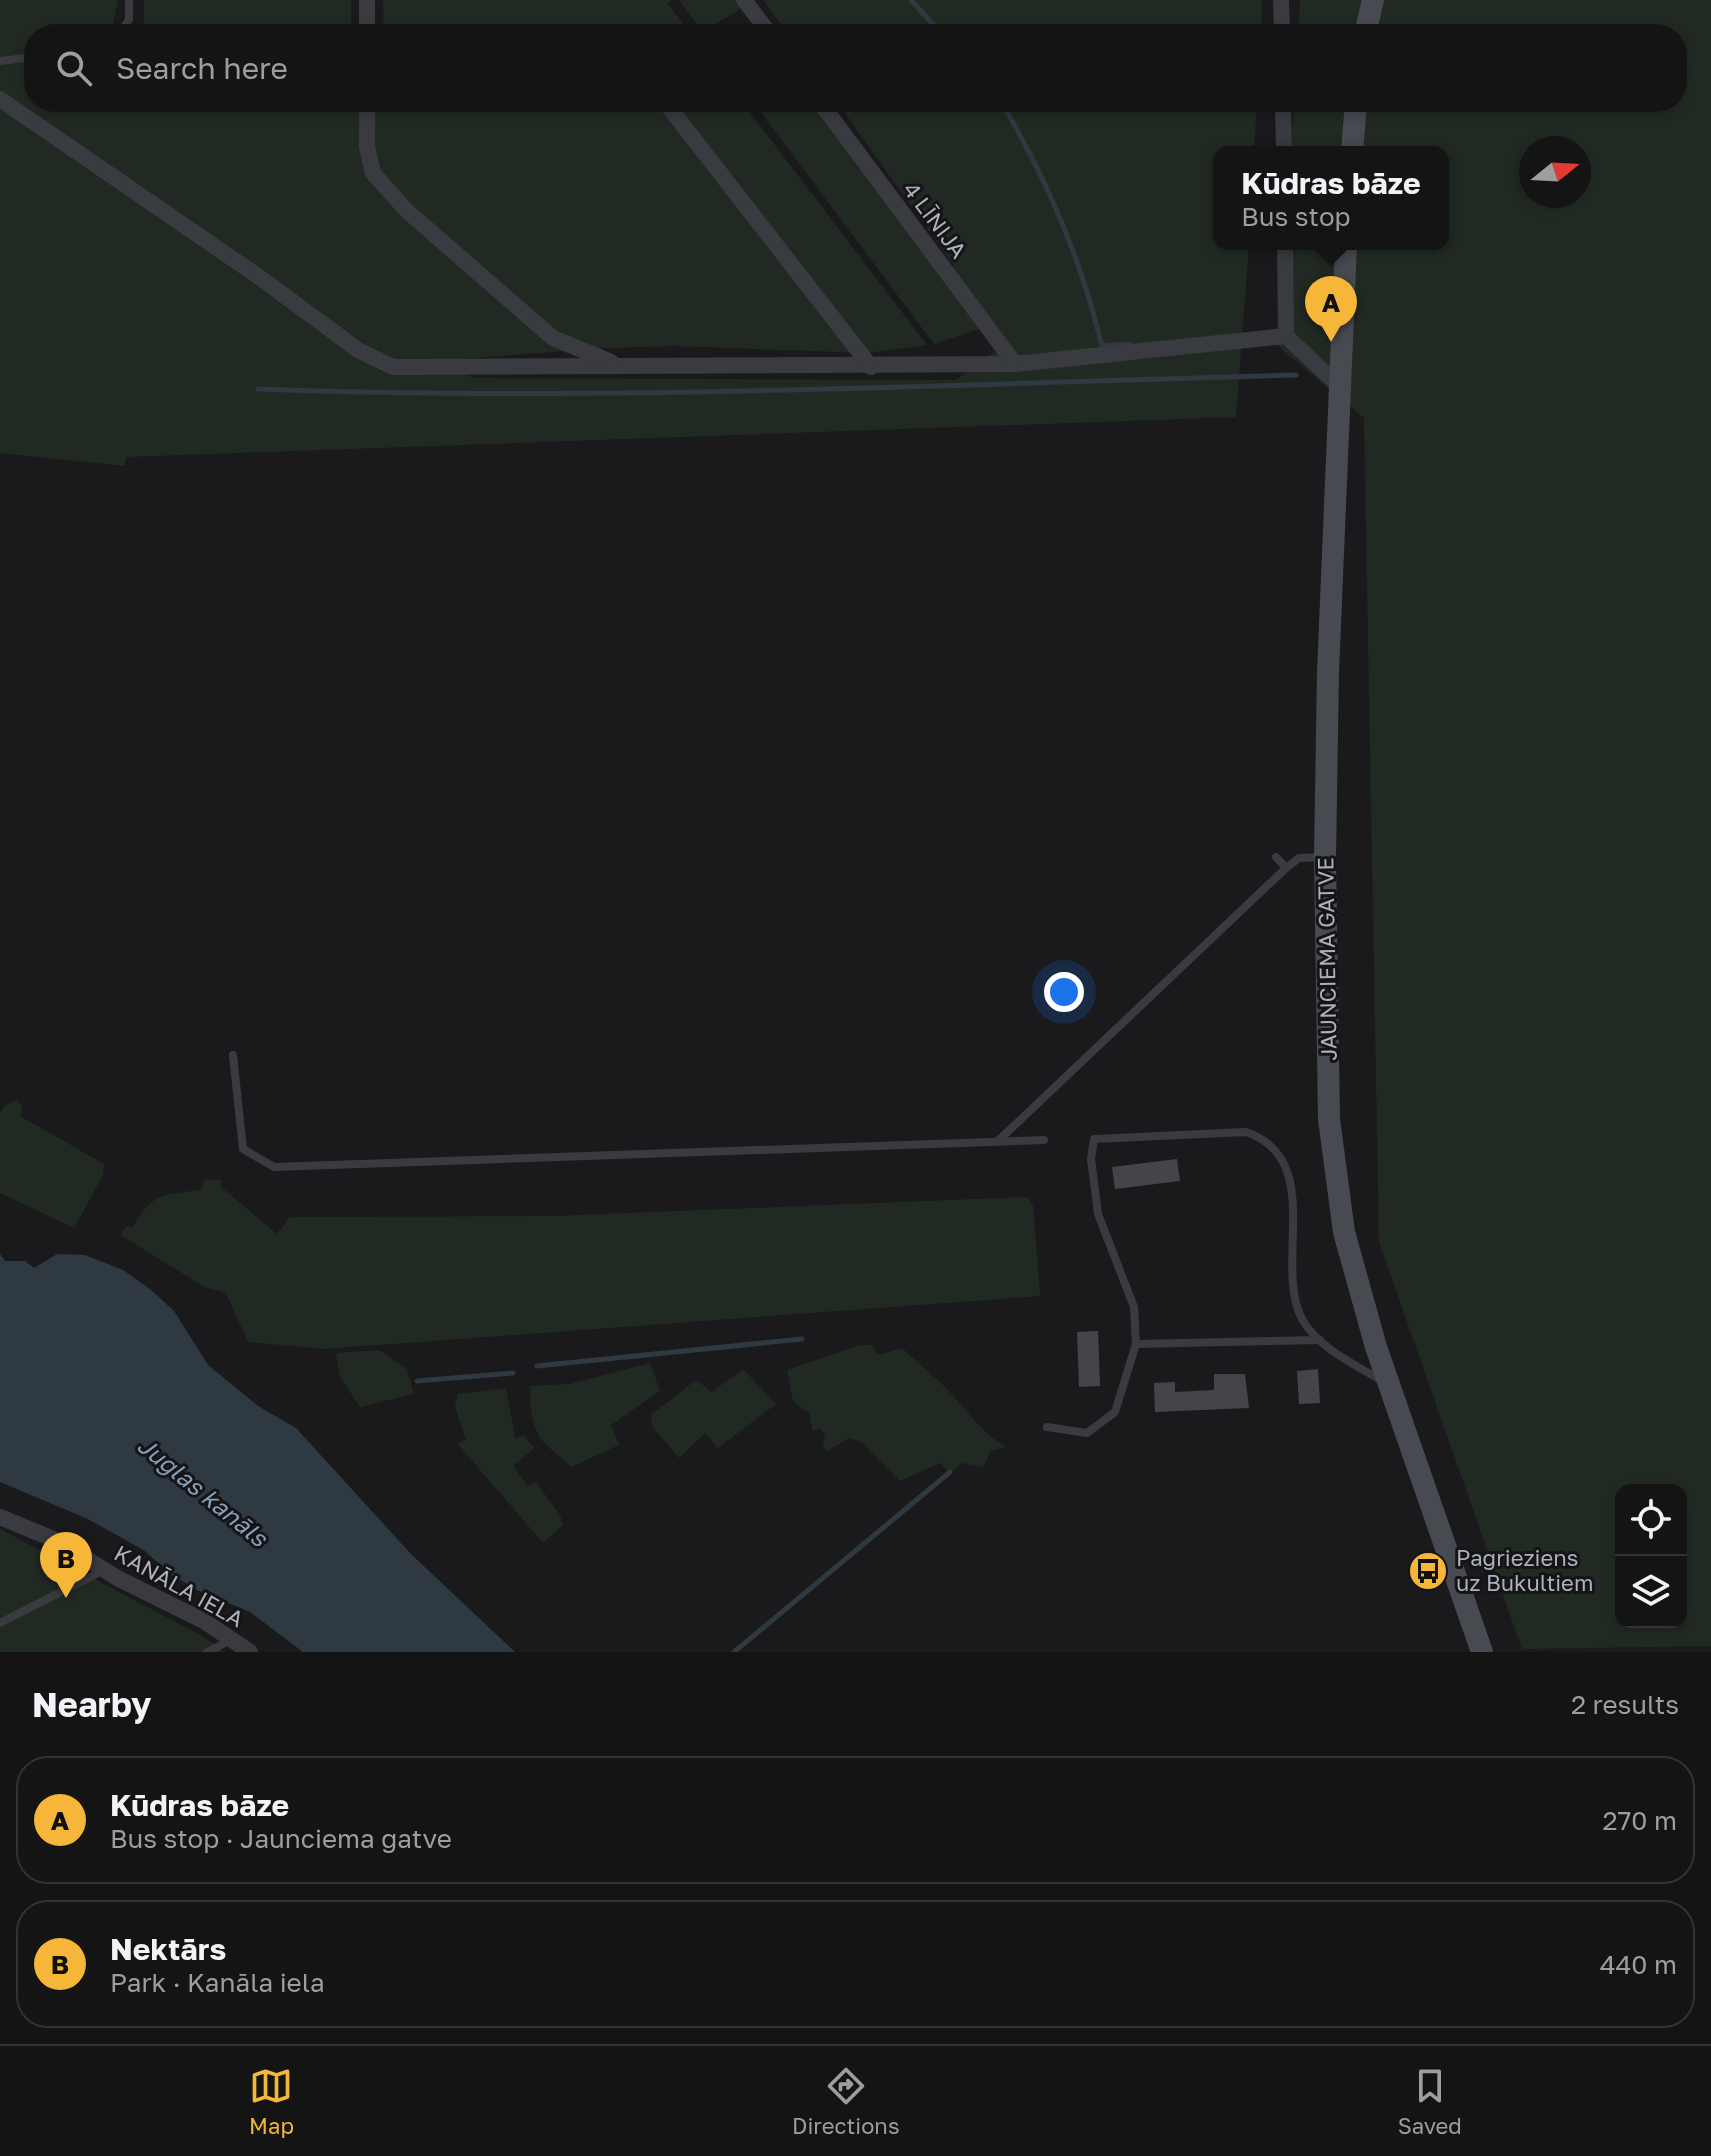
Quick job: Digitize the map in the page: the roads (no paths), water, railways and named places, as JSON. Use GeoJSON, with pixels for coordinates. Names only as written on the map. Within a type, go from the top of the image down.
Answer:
{"type":"FeatureCollection","features":[{"type":"Feature","properties":{"kind":"main road"},"geometry":{"type":"LineString","coordinates":[[1367,24],[1373,0]]}},
{"type":"Feature","properties":{"kind":"main road"},"geometry":{"type":"LineString","coordinates":[[1352,146],[1355,112]]}},
{"type":"Feature","properties":{"kind":"main road","name":"JAUNCIEMA GATVE"},"geometry":{"type":"LineString","coordinates":[[1346,250],[1328,672],[1325,857],[1329,1119],[1344,1232],[1387,1384],[1482,1652]]}},
{"type":"Feature","properties":{"kind":"street"},"geometry":{"type":"LineString","coordinates":[[367,0],[367,24]]}},
{"type":"Feature","properties":{"kind":"street"},"geometry":{"type":"LineString","coordinates":[[744,0],[762,24]]}},
{"type":"Feature","properties":{"kind":"street"},"geometry":{"type":"LineString","coordinates":[[1281,0],[1282,24]]}},
{"type":"Feature","properties":{"kind":"street"},"geometry":{"type":"LineString","coordinates":[[0,99],[262,279],[358,350],[393,367],[1015,364],[1286,336]]}},
{"type":"Feature","properties":{"kind":"street"},"geometry":{"type":"LineString","coordinates":[[367,112],[367,147],[373,173],[407,211],[553,338],[620,366]]}},
{"type":"Feature","properties":{"kind":"street"},"geometry":{"type":"LineString","coordinates":[[673,112],[871,367]]}},
{"type":"Feature","properties":{"kind":"street","name":"4 LĪNIJA"},"geometry":{"type":"LineString","coordinates":[[827,112],[1015,364]]}},
{"type":"Feature","properties":{"kind":"street"},"geometry":{"type":"LineString","coordinates":[[1283,112],[1284,146]]}},
{"type":"Feature","properties":{"kind":"street"},"geometry":{"type":"LineString","coordinates":[[1285,250],[1286,336],[1340,387]]}},
{"type":"Feature","properties":{"kind":"street","name":"KANĀLA IELA"},"geometry":{"type":"LineString","coordinates":[[0,1517],[58,1541],[105,1570],[204,1621],[250,1652]]}},
{"type":"Feature","properties":{"kind":"lane"},"geometry":{"type":"LineString","coordinates":[[126,24],[129,0]]}},
{"type":"Feature","properties":{"kind":"lane"},"geometry":{"type":"LineString","coordinates":[[0,61],[24,58]]}},
{"type":"Feature","properties":{"kind":"lane"},"geometry":{"type":"LineString","coordinates":[[1276,857],[1286,868]]}},
{"type":"Feature","properties":{"kind":"lane"},"geometry":{"type":"LineString","coordinates":[[997,1141],[1286,868],[1299,858],[1325,857]]}},
{"type":"Feature","properties":{"kind":"lane"},"geometry":{"type":"LineString","coordinates":[[233,1055],[243,1149],[274,1167],[1044,1140]]}},
{"type":"Feature","properties":{"kind":"lane"},"geometry":{"type":"LineString","coordinates":[[1047,1427],[1087,1433],[1115,1412],[1136,1344],[1134,1307],[1098,1214],[1091,1159],[1094,1139],[1246,1132],[1263,1138],[1280,1158],[1289,1178],[1295,1297],[1301,1316],[1321,1340],[1387,1384]]}},
{"type":"Feature","properties":{"kind":"lane"},"geometry":{"type":"LineString","coordinates":[[1136,1344],[1321,1340]]}},
{"type":"Feature","properties":{"kind":"lane"},"geometry":{"type":"LineString","coordinates":[[0,1623],[105,1570]]}},
{"type":"Feature","properties":{"kind":"lane"},"geometry":{"type":"LineString","coordinates":[[207,1652],[232,1639]]}},
{"type":"Feature","properties":{"kind":"water","name":"Juglas kanāls"},"geometry":{"type":"Polygon","coordinates":[[[0,1254],[5,1261],[25,1261],[34,1268],[57,1254],[85,1255],[123,1270],[150,1289],[174,1311],[208,1365],[258,1406],[296,1428],[411,1554],[515,1652],[303,1652],[250,1612],[199,1591],[170,1574],[145,1551],[88,1519],[0,1482],[0,1254]]]}},
{"type":"Feature","properties":{"kind":"waterway"},"geometry":{"type":"LineString","coordinates":[[911,0],[933,24]]}},
{"type":"Feature","properties":{"kind":"waterway"},"geometry":{"type":"LineString","coordinates":[[1007,112],[1061,220],[1084,282],[1102,346],[1130,344]]}},
{"type":"Feature","properties":{"kind":"waterway"},"geometry":{"type":"LineString","coordinates":[[258,389],[647,393],[1296,375]]}},
{"type":"Feature","properties":{"kind":"waterway"},"geometry":{"type":"LineString","coordinates":[[537,1366],[802,1339]]}},
{"type":"Feature","properties":{"kind":"waterway"},"geometry":{"type":"LineString","coordinates":[[417,1381],[513,1373]]}},
{"type":"Feature","properties":{"kind":"waterway"},"geometry":{"type":"LineString","coordinates":[[734,1652],[950,1472]]}},
{"type":"Feature","properties":{"kind":"place","name":"Kūdras bāze"},"geometry":{"type":"Point","coordinates":[1331,342]}},
{"type":"Feature","properties":{"kind":"place","name":"Pagrieziens uz Bukultiem"},"geometry":{"type":"Point","coordinates":[1428,1571]}},
{"type":"Feature","properties":{"kind":"place","name":"Nektārs"},"geometry":{"type":"Point","coordinates":[66,1598]}}]}
